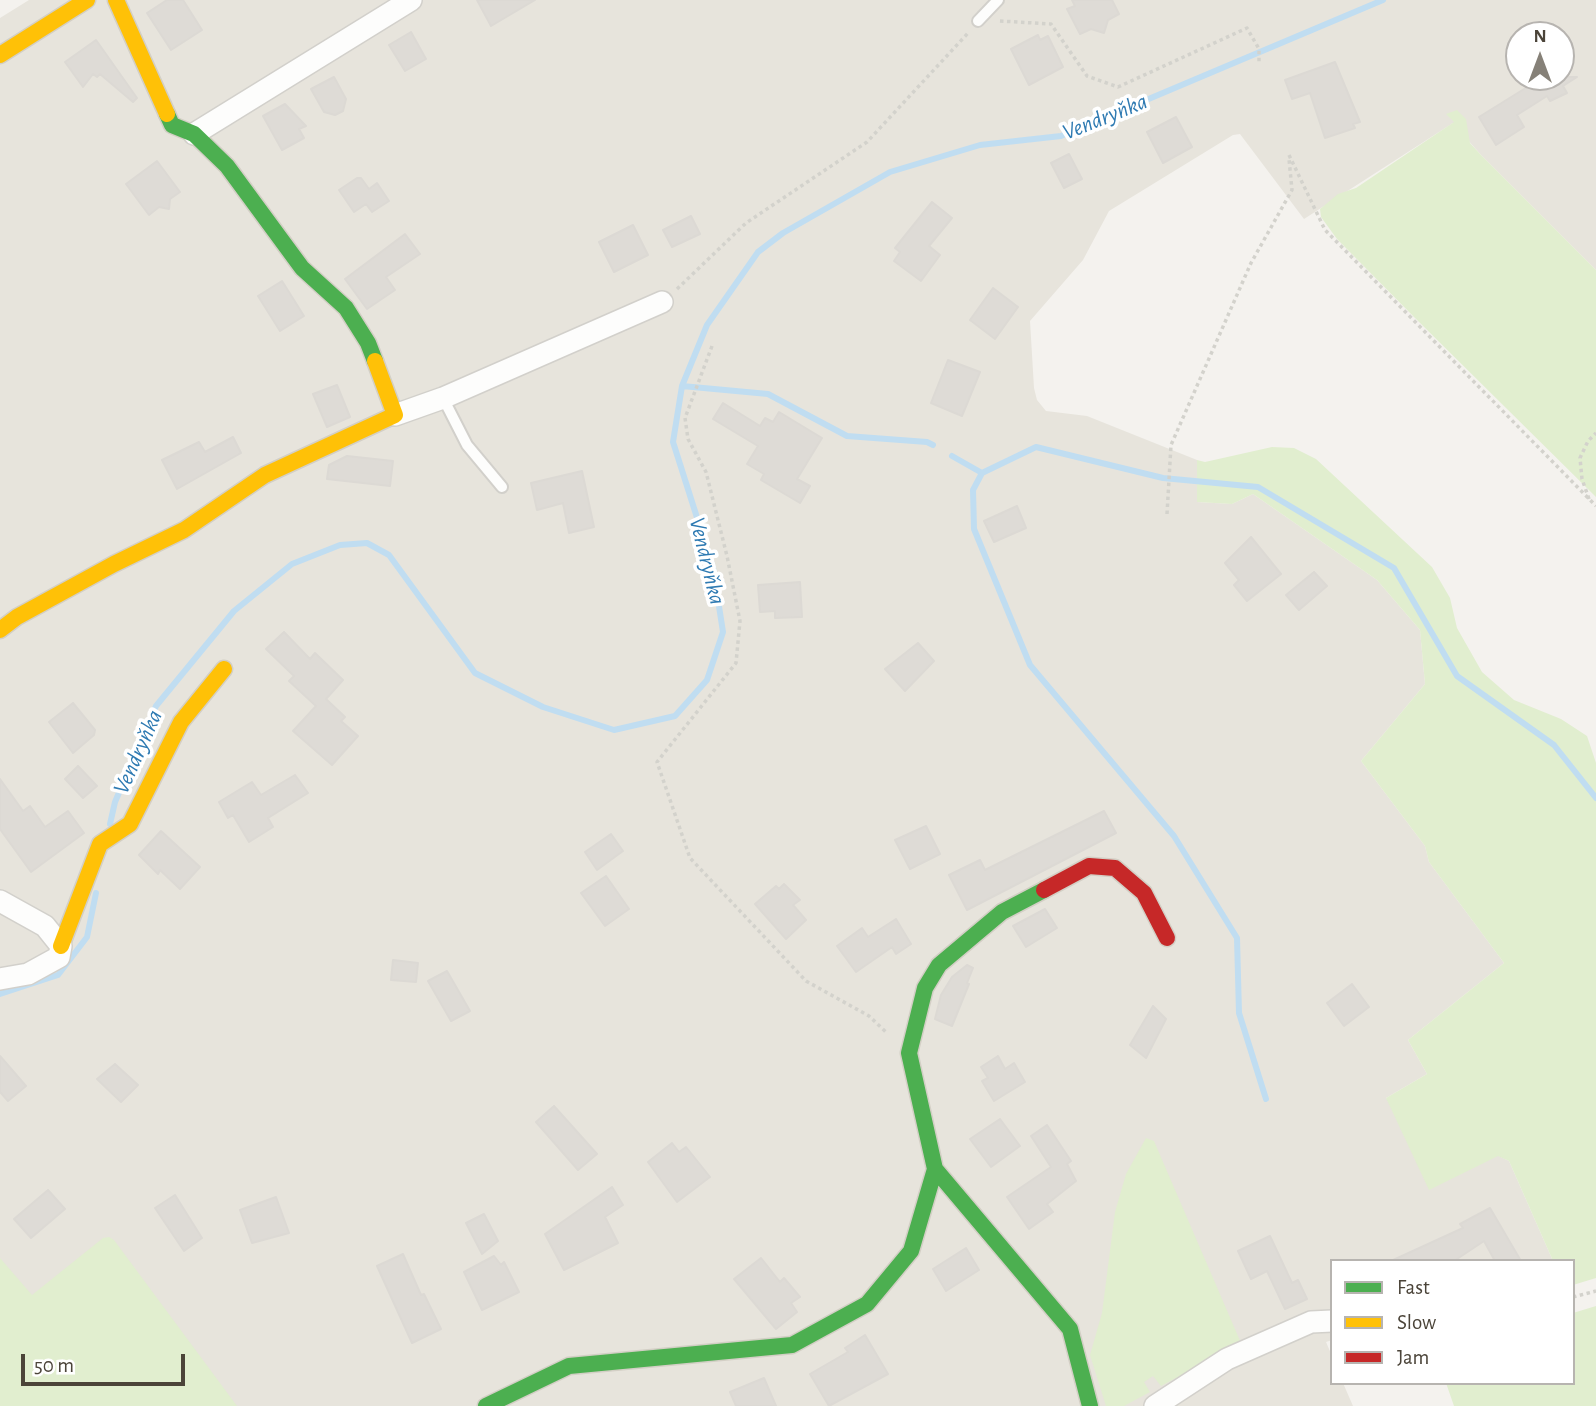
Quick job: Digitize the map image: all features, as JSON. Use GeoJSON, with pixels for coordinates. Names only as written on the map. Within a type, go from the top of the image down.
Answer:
{"type":"FeatureCollection","features":[{"type":"Feature","properties":{"kind":"street"},"geometry":{"type":"LineString","coordinates":[[0,55],[87,0]]}},
{"type":"Feature","properties":{"kind":"street"},"geometry":{"type":"LineString","coordinates":[[116,0],[172,125],[194,134],[256,200],[302,268],[346,308],[368,343],[396,415]]}},
{"type":"Feature","properties":{"kind":"street"},"geometry":{"type":"LineString","coordinates":[[194,134],[411,0]]}},
{"type":"Feature","properties":{"kind":"street"},"geometry":{"type":"LineString","coordinates":[[0,630],[17,617],[114,564],[184,530],[265,475],[396,415],[443,398],[662,302]]}},
{"type":"Feature","properties":{"kind":"street"},"geometry":{"type":"LineString","coordinates":[[0,979],[28,974],[60,957],[61,946],[100,844],[130,824],[181,722],[225,669]]}},
{"type":"Feature","properties":{"kind":"street"},"geometry":{"type":"LineString","coordinates":[[1090,1406],[1070,1329],[935,1169],[909,1053],[925,988],[939,965],[1002,912],[1023,898],[1089,866],[1115,868],[1130,878],[1144,893],[1167,938]]}},
{"type":"Feature","properties":{"kind":"street"},"geometry":{"type":"LineString","coordinates":[[0,901],[44,926],[61,946]]}},
{"type":"Feature","properties":{"kind":"street"},"geometry":{"type":"LineString","coordinates":[[486,1406],[569,1366],[792,1345],[867,1304],[911,1251],[935,1169]]}},
{"type":"Feature","properties":{"kind":"street"},"geometry":{"type":"LineString","coordinates":[[1155,1406],[1227,1359],[1311,1322],[1330,1321]]}},
{"type":"Feature","properties":{"kind":"lane"},"geometry":{"type":"LineString","coordinates":[[978,21],[998,0]]}},
{"type":"Feature","properties":{"kind":"lane"},"geometry":{"type":"LineString","coordinates":[[443,398],[467,445],[502,487]]}},
{"type":"Feature","properties":{"kind":"path"},"geometry":{"type":"LineString","coordinates":[[662,302],[746,223],[867,142],[978,21],[1051,24],[1087,76],[1118,87],[1247,28],[1259,48],[1259,62]]}},
{"type":"Feature","properties":{"kind":"path"},"geometry":{"type":"LineString","coordinates":[[1167,514],[1171,445],[1251,263],[1292,190],[1289,155],[1325,230],[1596,506]]}},
{"type":"Feature","properties":{"kind":"path"},"geometry":{"type":"LineString","coordinates":[[712,346],[685,418],[688,439],[706,472],[727,556],[740,621],[736,663],[657,762],[690,858],[806,981],[869,1016],[909,1053]]}},
{"type":"Feature","properties":{"kind":"path"},"geometry":{"type":"LineString","coordinates":[[1589,499],[1582,479],[1580,458],[1588,441],[1596,433]]}},
{"type":"Feature","properties":{"kind":"path"},"geometry":{"type":"LineString","coordinates":[[1575,1296],[1596,1291]]}},
{"type":"Feature","properties":{"kind":"shaded area"},"geometry":{"type":"Polygon","coordinates":[[[29,0],[1596,0],[1596,270],[1481,155],[1453,123],[1304,219],[1240,134],[1233,135],[1109,211],[1083,260],[1030,321],[1034,388],[1037,400],[1046,411],[1087,416],[1197,460],[1197,502],[1232,504],[1253,494],[1377,580],[1420,630],[1425,684],[1361,761],[1425,846],[1429,862],[1504,963],[1408,1040],[1427,1074],[1386,1098],[1509,1161],[1552,1259],[1330,1259],[1330,1341],[1326,1342],[1330,1351],[1330,1385],[1344,1385],[1353,1406],[0,1406],[0,18],[29,0]]]}},
{"type":"Feature","properties":{"kind":"green space"},"geometry":{"type":"Polygon","coordinates":[[[1457,110],[1466,119],[1470,143],[1596,270],[1596,497],[1337,239],[1321,217],[1320,209],[1338,194],[1356,188],[1454,122],[1446,114],[1457,110]]]}},
{"type":"Feature","properties":{"kind":"green space"},"geometry":{"type":"Polygon","coordinates":[[[1272,447],[1294,448],[1316,459],[1432,567],[1450,598],[1457,628],[1482,672],[1514,700],[1561,719],[1587,736],[1596,763],[1596,1278],[1575,1284],[1575,1259],[1552,1259],[1509,1161],[1498,1156],[1429,1190],[1386,1098],[1427,1074],[1408,1040],[1504,963],[1429,862],[1425,846],[1361,761],[1425,684],[1420,630],[1377,580],[1253,494],[1232,504],[1197,502],[1197,460],[1205,462],[1272,447]]]}},
{"type":"Feature","properties":{"kind":"green space"},"geometry":{"type":"Polygon","coordinates":[[[1146,1138],[1154,1141],[1241,1343],[1161,1386],[1153,1376],[1144,1382],[1150,1392],[1124,1406],[1106,1406],[1090,1355],[1102,1313],[1115,1212],[1126,1174],[1146,1138]]]}},
{"type":"Feature","properties":{"kind":"green space"},"geometry":{"type":"Polygon","coordinates":[[[103,1238],[114,1240],[237,1406],[0,1406],[0,1258],[32,1295],[103,1238]]]}},
{"type":"Feature","properties":{"kind":"green space"},"geometry":{"type":"Polygon","coordinates":[[[1596,1306],[1596,1406],[1454,1406],[1447,1385],[1575,1385],[1575,1312],[1596,1306]]]}},
{"type":"Feature","properties":{"kind":"building"},"geometry":{"type":"Polygon","coordinates":[[[167,0],[183,0],[202,30],[171,50],[147,13],[167,0]]]}},
{"type":"Feature","properties":{"kind":"building"},"geometry":{"type":"Polygon","coordinates":[[[477,0],[535,0],[491,26],[477,0]]]}},
{"type":"Feature","properties":{"kind":"building"},"geometry":{"type":"Polygon","coordinates":[[[1072,0],[1112,0],[1119,14],[1108,20],[1104,33],[1091,29],[1080,34],[1067,9],[1075,6],[1072,0]]]}},
{"type":"Feature","properties":{"kind":"building"},"geometry":{"type":"Polygon","coordinates":[[[411,32],[426,59],[405,71],[389,45],[411,32]]]}},
{"type":"Feature","properties":{"kind":"building"},"geometry":{"type":"Polygon","coordinates":[[[1038,35],[1040,40],[1048,36],[1063,67],[1029,85],[1011,49],[1038,35]]]}},
{"type":"Feature","properties":{"kind":"building"},"geometry":{"type":"Polygon","coordinates":[[[96,40],[137,98],[133,102],[100,74],[97,77],[93,74],[83,87],[65,62],[96,40]]]}},
{"type":"Feature","properties":{"kind":"building"},"geometry":{"type":"Polygon","coordinates":[[[1335,62],[1360,122],[1353,124],[1355,128],[1325,138],[1310,93],[1292,99],[1285,80],[1335,62]]]}},
{"type":"Feature","properties":{"kind":"building"},"geometry":{"type":"Polygon","coordinates":[[[334,77],[346,99],[343,111],[335,115],[324,112],[311,89],[334,77]]]}},
{"type":"Feature","properties":{"kind":"building"},"geometry":{"type":"Polygon","coordinates":[[[1521,91],[1567,93],[1550,101],[1547,96],[1517,115],[1524,127],[1496,145],[1479,117],[1521,91]]]}},
{"type":"Feature","properties":{"kind":"building"},"geometry":{"type":"Polygon","coordinates":[[[285,104],[306,126],[299,129],[304,138],[282,150],[263,116],[285,104]]]}},
{"type":"Feature","properties":{"kind":"building"},"geometry":{"type":"Polygon","coordinates":[[[1176,117],[1192,147],[1163,163],[1147,132],[1176,117]]]}},
{"type":"Feature","properties":{"kind":"building"},"geometry":{"type":"Polygon","coordinates":[[[1069,154],[1082,179],[1064,188],[1051,163],[1069,154]]]}},
{"type":"Feature","properties":{"kind":"building"},"geometry":{"type":"Polygon","coordinates":[[[157,161],[180,192],[170,199],[169,209],[159,207],[149,215],[126,184],[157,161]]]}},
{"type":"Feature","properties":{"kind":"building"},"geometry":{"type":"Polygon","coordinates":[[[361,178],[369,189],[377,183],[389,201],[372,212],[366,204],[354,212],[339,190],[361,178]]]}},
{"type":"Feature","properties":{"kind":"building"},"geometry":{"type":"Polygon","coordinates":[[[932,202],[952,218],[929,246],[940,255],[921,281],[894,261],[900,252],[895,248],[932,202]]]}},
{"type":"Feature","properties":{"kind":"building"},"geometry":{"type":"Polygon","coordinates":[[[691,216],[700,234],[672,247],[663,230],[691,216]]]}},
{"type":"Feature","properties":{"kind":"building"},"geometry":{"type":"Polygon","coordinates":[[[633,225],[648,255],[614,272],[599,242],[633,225]]]}},
{"type":"Feature","properties":{"kind":"building"},"geometry":{"type":"Polygon","coordinates":[[[405,234],[420,254],[386,277],[395,290],[367,309],[345,279],[405,234]]]}},
{"type":"Feature","properties":{"kind":"building"},"geometry":{"type":"Polygon","coordinates":[[[282,281],[304,316],[280,331],[258,296],[282,281]]]}},
{"type":"Feature","properties":{"kind":"building"},"geometry":{"type":"Polygon","coordinates":[[[993,288],[1018,307],[995,339],[970,320],[993,288]]]}},
{"type":"Feature","properties":{"kind":"building"},"geometry":{"type":"Polygon","coordinates":[[[948,360],[980,372],[962,416],[931,403],[948,360]]]}},
{"type":"Feature","properties":{"kind":"building"},"geometry":{"type":"Polygon","coordinates":[[[337,385],[350,417],[327,427],[313,394],[337,385]]]}},
{"type":"Feature","properties":{"kind":"building"},"geometry":{"type":"Polygon","coordinates":[[[723,403],[760,426],[765,418],[773,422],[779,412],[822,438],[797,479],[810,486],[800,503],[761,480],[764,474],[747,464],[758,446],[713,419],[723,403]]]}},
{"type":"Feature","properties":{"kind":"building"},"geometry":{"type":"Polygon","coordinates":[[[233,437],[241,453],[177,489],[162,460],[199,442],[205,452],[233,437]]]}},
{"type":"Feature","properties":{"kind":"building"},"geometry":{"type":"Polygon","coordinates":[[[347,456],[393,461],[390,486],[327,479],[329,465],[347,456]]]}},
{"type":"Feature","properties":{"kind":"building"},"geometry":{"type":"Polygon","coordinates":[[[582,471],[594,527],[569,533],[563,503],[537,510],[531,483],[582,471]]]}},
{"type":"Feature","properties":{"kind":"building"},"geometry":{"type":"Polygon","coordinates":[[[1017,506],[1026,528],[994,542],[984,521],[1017,506]]]}},
{"type":"Feature","properties":{"kind":"building"},"geometry":{"type":"Polygon","coordinates":[[[1251,537],[1281,574],[1247,601],[1234,585],[1239,580],[1225,563],[1251,537]]]}},
{"type":"Feature","properties":{"kind":"building"},"geometry":{"type":"Polygon","coordinates":[[[1314,572],[1327,586],[1299,610],[1286,595],[1314,572]]]}},
{"type":"Feature","properties":{"kind":"building"},"geometry":{"type":"Polygon","coordinates":[[[800,582],[802,617],[775,618],[775,611],[760,612],[758,585],[800,582]]]}},
{"type":"Feature","properties":{"kind":"building"},"geometry":{"type":"Polygon","coordinates":[[[284,632],[310,659],[315,653],[343,680],[326,699],[345,717],[341,721],[358,736],[332,765],[293,731],[316,706],[289,681],[294,676],[266,649],[284,632]]]}},
{"type":"Feature","properties":{"kind":"building"},"geometry":{"type":"Polygon","coordinates":[[[918,643],[934,661],[905,691],[885,669],[918,643]]]}},
{"type":"Feature","properties":{"kind":"building"},"geometry":{"type":"Polygon","coordinates":[[[73,703],[95,730],[94,735],[73,753],[49,722],[73,703]]]}},
{"type":"Feature","properties":{"kind":"building"},"geometry":{"type":"Polygon","coordinates":[[[78,766],[97,786],[83,798],[65,779],[78,766]]]}},
{"type":"Feature","properties":{"kind":"building"},"geometry":{"type":"Polygon","coordinates":[[[295,775],[308,793],[268,818],[273,827],[249,842],[233,815],[228,818],[219,802],[252,782],[261,795],[295,775]]]}},
{"type":"Feature","properties":{"kind":"building"},"geometry":{"type":"Polygon","coordinates":[[[0,779],[23,811],[30,806],[45,827],[68,811],[84,833],[31,872],[0,829],[0,779]]]}},
{"type":"Feature","properties":{"kind":"building"},"geometry":{"type":"Polygon","coordinates":[[[1104,811],[1116,833],[967,910],[949,875],[980,860],[985,870],[1104,811]]]}},
{"type":"Feature","properties":{"kind":"building"},"geometry":{"type":"Polygon","coordinates":[[[926,826],[940,854],[910,869],[895,840],[926,826]]]}},
{"type":"Feature","properties":{"kind":"building"},"geometry":{"type":"Polygon","coordinates":[[[161,831],[200,867],[180,889],[160,870],[158,874],[139,855],[161,831]]]}},
{"type":"Feature","properties":{"kind":"building"},"geometry":{"type":"Polygon","coordinates":[[[611,834],[623,851],[597,870],[585,852],[611,834]]]}},
{"type":"Feature","properties":{"kind":"building"},"geometry":{"type":"Polygon","coordinates":[[[606,876],[629,909],[605,926],[581,893],[606,876]]]}},
{"type":"Feature","properties":{"kind":"building"},"geometry":{"type":"Polygon","coordinates":[[[784,884],[800,900],[793,905],[806,920],[786,939],[755,904],[776,886],[779,889],[784,884]]]}},
{"type":"Feature","properties":{"kind":"building"},"geometry":{"type":"Polygon","coordinates":[[[1045,909],[1057,928],[1026,947],[1013,926],[1045,909]]]}},
{"type":"Feature","properties":{"kind":"building"},"geometry":{"type":"Polygon","coordinates":[[[896,919],[911,944],[896,954],[892,947],[856,972],[837,946],[862,928],[868,937],[896,919]]]}},
{"type":"Feature","properties":{"kind":"building"},"geometry":{"type":"Polygon","coordinates":[[[393,960],[418,963],[416,982],[391,980],[393,960]]]}},
{"type":"Feature","properties":{"kind":"building"},"geometry":{"type":"Polygon","coordinates":[[[967,965],[973,968],[952,1026],[935,1019],[941,995],[952,977],[967,965]]]}},
{"type":"Feature","properties":{"kind":"building"},"geometry":{"type":"Polygon","coordinates":[[[447,971],[470,1011],[451,1021],[428,981],[447,971]]]}},
{"type":"Feature","properties":{"kind":"building"},"geometry":{"type":"Polygon","coordinates":[[[1352,984],[1369,1007],[1344,1026],[1327,1003],[1352,984]]]}},
{"type":"Feature","properties":{"kind":"building"},"geometry":{"type":"Polygon","coordinates":[[[1153,1006],[1166,1019],[1146,1058],[1130,1045],[1153,1006]]]}},
{"type":"Feature","properties":{"kind":"building"},"geometry":{"type":"Polygon","coordinates":[[[0,1056],[26,1086],[8,1101],[0,1092],[0,1056]]]}},
{"type":"Feature","properties":{"kind":"building"},"geometry":{"type":"Polygon","coordinates":[[[998,1056],[1005,1069],[1014,1063],[1025,1082],[994,1101],[982,1081],[988,1078],[981,1067],[998,1056]]]}},
{"type":"Feature","properties":{"kind":"building"},"geometry":{"type":"Polygon","coordinates":[[[115,1064],[138,1085],[121,1102],[97,1079],[115,1064]]]}},
{"type":"Feature","properties":{"kind":"building"},"geometry":{"type":"Polygon","coordinates":[[[554,1106],[597,1154],[578,1170],[536,1122],[554,1106]]]}},
{"type":"Feature","properties":{"kind":"building"},"geometry":{"type":"Polygon","coordinates":[[[1000,1119],[1020,1146],[991,1167],[970,1139],[1000,1119]]]}},
{"type":"Feature","properties":{"kind":"building"},"geometry":{"type":"Polygon","coordinates":[[[1047,1125],[1071,1161],[1067,1164],[1076,1181],[1047,1204],[1053,1212],[1029,1229],[1007,1197],[1051,1167],[1031,1136],[1047,1125]]]}},
{"type":"Feature","properties":{"kind":"building"},"geometry":{"type":"Polygon","coordinates":[[[672,1143],[679,1152],[686,1147],[710,1177],[677,1202],[648,1162],[672,1143]]]}},
{"type":"Feature","properties":{"kind":"building"},"geometry":{"type":"Polygon","coordinates":[[[612,1187],[623,1205],[605,1217],[618,1243],[564,1270],[545,1234],[612,1187]]]}},
{"type":"Feature","properties":{"kind":"building"},"geometry":{"type":"Polygon","coordinates":[[[48,1190],[65,1209],[31,1238],[14,1219],[48,1190]]]}},
{"type":"Feature","properties":{"kind":"building"},"geometry":{"type":"Polygon","coordinates":[[[175,1195],[202,1238],[184,1251],[155,1208],[175,1195]]]}},
{"type":"Feature","properties":{"kind":"building"},"geometry":{"type":"Polygon","coordinates":[[[276,1197],[289,1233],[252,1243],[240,1210],[276,1197]]]}},
{"type":"Feature","properties":{"kind":"building"},"geometry":{"type":"Polygon","coordinates":[[[1490,1208],[1520,1259],[1494,1259],[1484,1241],[1457,1259],[1395,1259],[1463,1228],[1460,1224],[1490,1208]]]}},
{"type":"Feature","properties":{"kind":"building"},"geometry":{"type":"Polygon","coordinates":[[[484,1214],[498,1241],[482,1254],[466,1223],[484,1214]]]}},
{"type":"Feature","properties":{"kind":"building"},"geometry":{"type":"Polygon","coordinates":[[[1270,1236],[1292,1283],[1298,1280],[1307,1299],[1285,1309],[1267,1271],[1251,1279],[1238,1251],[1270,1236]]]}},
{"type":"Feature","properties":{"kind":"building"},"geometry":{"type":"Polygon","coordinates":[[[966,1248],[979,1270],[946,1291],[933,1269],[966,1248]]]}},
{"type":"Feature","properties":{"kind":"building"},"geometry":{"type":"Polygon","coordinates":[[[403,1254],[421,1295],[424,1294],[441,1329],[412,1343],[377,1266],[403,1254]]]}},
{"type":"Feature","properties":{"kind":"building"},"geometry":{"type":"Polygon","coordinates":[[[494,1256],[501,1265],[504,1262],[519,1292],[482,1310],[464,1272],[494,1256]]]}},
{"type":"Feature","properties":{"kind":"building"},"geometry":{"type":"Polygon","coordinates":[[[761,1258],[780,1282],[784,1278],[800,1297],[791,1303],[797,1312],[776,1329],[734,1279],[761,1258]]]}},
{"type":"Feature","properties":{"kind":"building"},"geometry":{"type":"Polygon","coordinates":[[[865,1335],[888,1374],[829,1406],[810,1374],[848,1352],[845,1348],[865,1335]]]}},
{"type":"Feature","properties":{"kind":"building"},"geometry":{"type":"Polygon","coordinates":[[[764,1378],[776,1406],[736,1406],[730,1392],[764,1378]]]}},
{"type":"Feature","properties":{"kind":"waterway","name":"Vendryňka"},"geometry":{"type":"LineString","coordinates":[[110,824],[115,802],[156,706],[234,611],[292,564],[340,545],[367,543],[389,555],[475,673],[543,707],[614,730],[675,716],[707,680],[723,632],[713,568],[673,442],[682,386],[707,325],[758,252],[783,233],[890,172],[980,145],[1061,136],[1383,0]]}},
{"type":"Feature","properties":{"kind":"waterway"},"geometry":{"type":"LineString","coordinates":[[682,386],[768,394],[847,436],[927,442],[933,445]]}},
{"type":"Feature","properties":{"kind":"waterway"},"geometry":{"type":"LineString","coordinates":[[952,456],[982,473],[1036,447],[1163,478],[1258,487],[1394,568],[1457,676],[1554,745],[1596,798]]}},
{"type":"Feature","properties":{"kind":"waterway"},"geometry":{"type":"LineString","coordinates":[[982,473],[973,490],[974,529],[1030,665],[1174,836],[1237,938],[1239,1013],[1266,1099]]}},
{"type":"Feature","properties":{"kind":"waterway","name":"Vendryňka"},"geometry":{"type":"LineString","coordinates":[[0,994],[58,975],[87,937],[96,893]]}},
{"type":"Feature","properties":{"kind":"traffic: fast"},"geometry":{"type":"LineString","coordinates":[[167,114],[172,125],[194,134],[227,166],[302,268],[346,308],[368,343],[375,361]]}},
{"type":"Feature","properties":{"kind":"traffic: fast"},"geometry":{"type":"LineString","coordinates":[[1044,890],[1002,912],[939,965],[925,988],[909,1053],[935,1169],[1070,1329],[1090,1406]]}},
{"type":"Feature","properties":{"kind":"traffic: fast"},"geometry":{"type":"LineString","coordinates":[[486,1406],[569,1366],[792,1345],[867,1304],[911,1251],[935,1169]]}},
{"type":"Feature","properties":{"kind":"traffic: slow"},"geometry":{"type":"LineString","coordinates":[[0,55],[87,0]]}},
{"type":"Feature","properties":{"kind":"traffic: slow"},"geometry":{"type":"LineString","coordinates":[[116,0],[167,114]]}},
{"type":"Feature","properties":{"kind":"traffic: slow"},"geometry":{"type":"LineString","coordinates":[[0,630],[17,617],[114,564],[184,530],[265,475],[395,415],[375,361]]}},
{"type":"Feature","properties":{"kind":"traffic: slow"},"geometry":{"type":"LineString","coordinates":[[61,946],[100,844],[130,824],[181,722],[224,669]]}},
{"type":"Feature","properties":{"kind":"traffic: jam"},"geometry":{"type":"LineString","coordinates":[[1044,890],[1089,866],[1115,868],[1144,893],[1167,938]]}}]}
